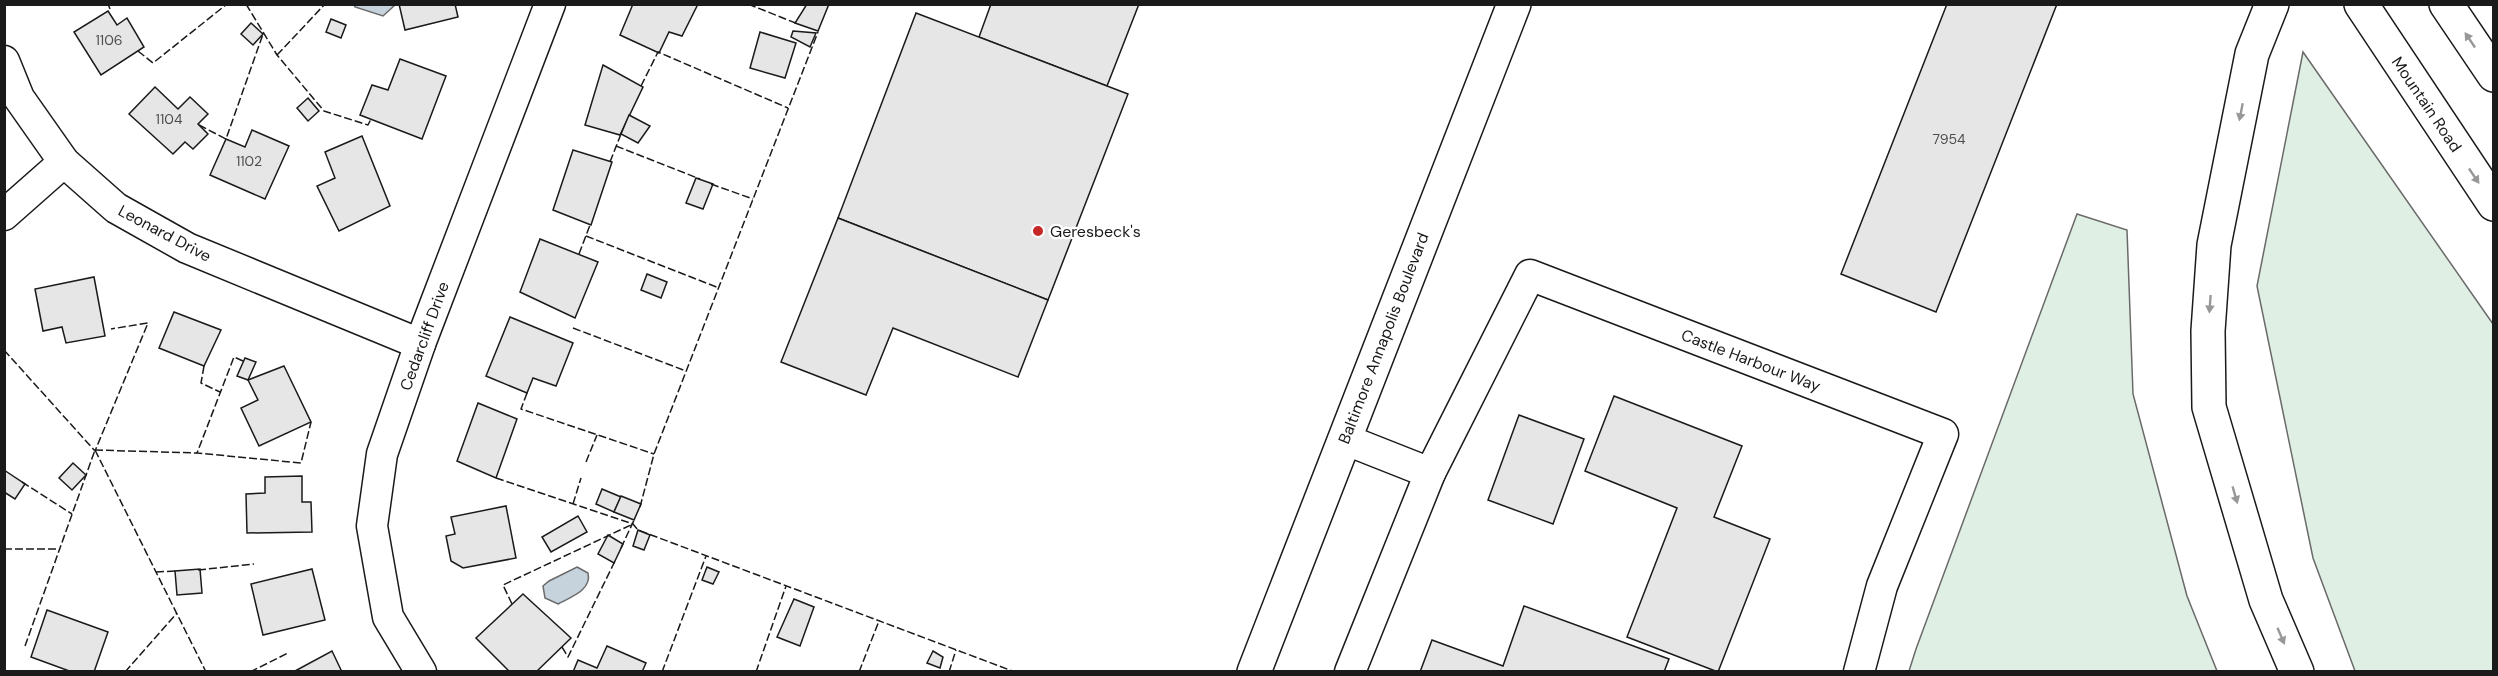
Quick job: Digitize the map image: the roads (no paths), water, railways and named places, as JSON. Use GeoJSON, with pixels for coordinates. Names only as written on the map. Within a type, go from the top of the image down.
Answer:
{"type":"FeatureCollection","features":[{"type":"Feature","properties":{"kind":"main road","name":"Baltimore Annapolis Boulevard"},"geometry":{"type":"LineString","coordinates":[[1254,672],[1514,4]]}},
{"type":"Feature","properties":{"kind":"main road"},"geometry":{"type":"LineString","coordinates":[[2252,4],[2252,54]]}},
{"type":"Feature","properties":{"kind":"main road"},"geometry":{"type":"LineString","coordinates":[[2272,4],[2252,54],[2214,245],[2208,331],[2209,407],[2266,600],[2297,672]]}},
{"type":"Feature","properties":{"kind":"main road","name":"Mountain Road"},"geometry":{"type":"LineString","coordinates":[[2361,4],[2493,204]]}},
{"type":"Feature","properties":{"kind":"main road"},"geometry":{"type":"LineString","coordinates":[[2446,4],[2493,75]]}},
{"type":"Feature","properties":{"kind":"street","name":"Cedarcliff Drive"},"geometry":{"type":"LineString","coordinates":[[421,672],[388,617],[372,526],[382,454],[420,344],[550,4]]}},
{"type":"Feature","properties":{"kind":"street","name":"Leonard Drive"},"geometry":{"type":"LineString","coordinates":[[4,61],[19,98],[64,162],[116,208],[187,248],[420,344]]}},
{"type":"Feature","properties":{"kind":"street"},"geometry":{"type":"LineString","coordinates":[[4,215],[64,162]]}},
{"type":"Feature","properties":{"kind":"street","name":"Castle Harbour Way"},"geometry":{"type":"LineString","coordinates":[[1350,672],[1430,472],[1530,275],[1943,434],[1882,586],[1859,672]]}},
{"type":"Feature","properties":{"kind":"street"},"geometry":{"type":"LineString","coordinates":[[1344,440],[1430,472]]}},
{"type":"Feature","properties":{"kind":"place","name":"Geresbeck's"},"geometry":{"type":"Point","coordinates":[1038,231]}}]}
